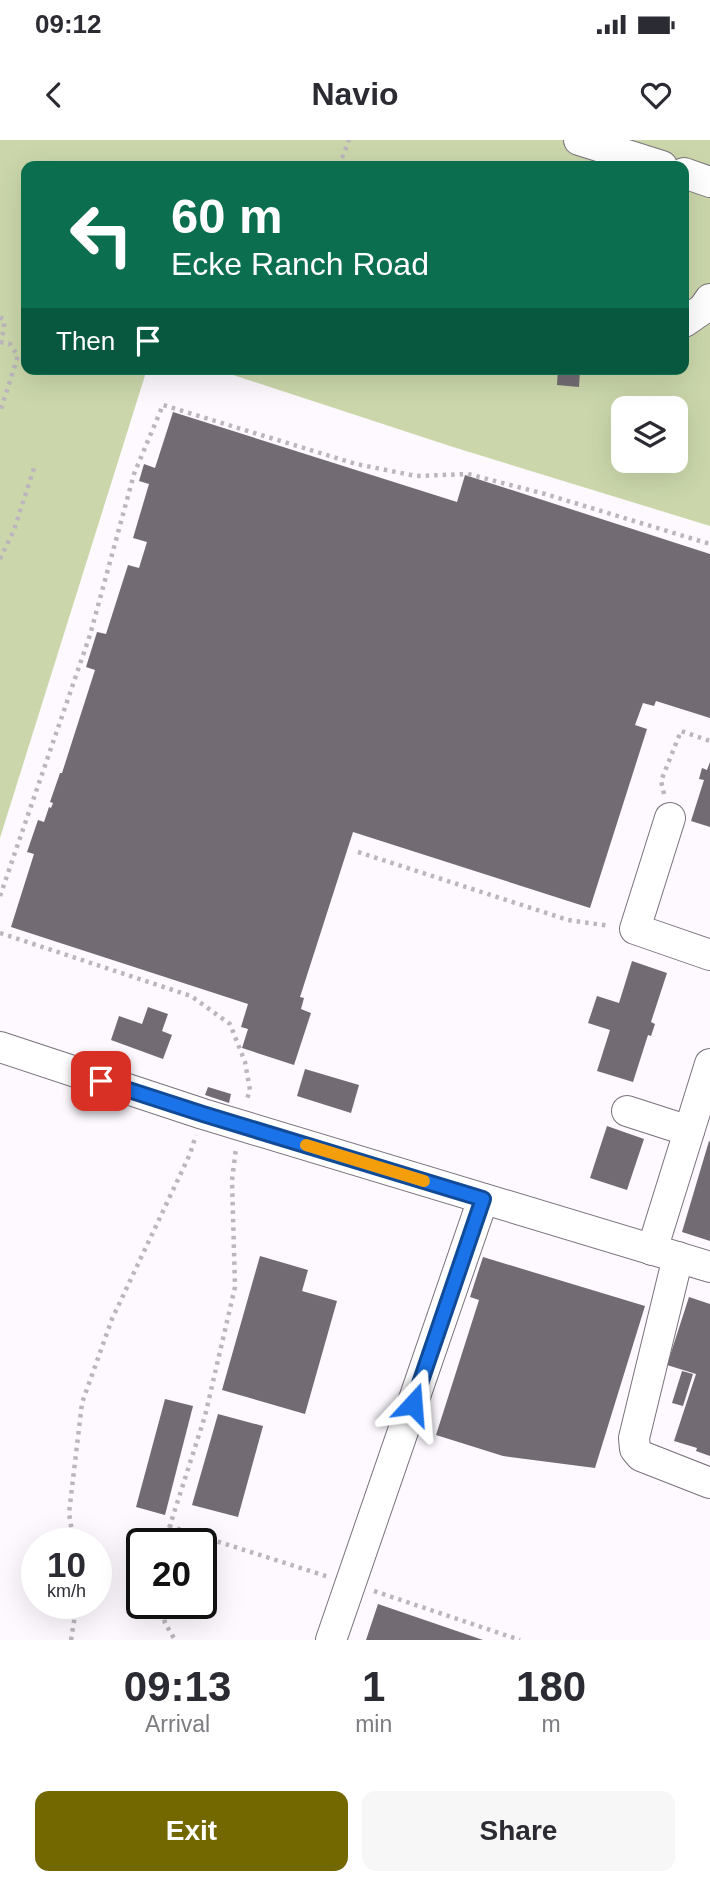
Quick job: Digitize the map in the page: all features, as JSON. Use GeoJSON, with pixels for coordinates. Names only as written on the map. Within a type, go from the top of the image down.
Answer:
{"type":"FeatureCollection","features":[{"type":"Feature","properties":{"kind":"lane"},"geometry":{"type":"LineString","coordinates":[[579,140],[646,161]]}},
{"type":"Feature","properties":{"kind":"lane"},"geometry":{"type":"LineString","coordinates":[[689,175],[710,181]]}},
{"type":"Feature","properties":{"kind":"lane"},"geometry":{"type":"LineString","coordinates":[[689,319],[703,309],[710,299]]}},
{"type":"Feature","properties":{"kind":"lane"},"geometry":{"type":"LineString","coordinates":[[670,818],[635,929],[710,956]]}},
{"type":"Feature","properties":{"kind":"lane"},"geometry":{"type":"LineString","coordinates":[[0,1047],[203,1114],[710,1267]]}},
{"type":"Feature","properties":{"kind":"lane"},"geometry":{"type":"LineString","coordinates":[[710,1064],[689,1131],[634,1438],[635,1449],[641,1456],[710,1483]]}},
{"type":"Feature","properties":{"kind":"lane"},"geometry":{"type":"LineString","coordinates":[[627,1111],[689,1131]]}},
{"type":"Feature","properties":{"kind":"lane"},"geometry":{"type":"LineString","coordinates":[[331,1640],[483,1199]]}},
{"type":"Feature","properties":{"kind":"path"},"geometry":{"type":"LineString","coordinates":[[341,161],[349,140]]}},
{"type":"Feature","properties":{"kind":"path"},"geometry":{"type":"LineString","coordinates":[[0,317],[4,320],[4,331],[0,340],[10,344],[18,356],[0,412]]}},
{"type":"Feature","properties":{"kind":"path"},"geometry":{"type":"LineString","coordinates":[[0,896],[90,635],[134,474],[163,405],[356,464],[416,476],[468,474],[545,494],[710,544]]}},
{"type":"Feature","properties":{"kind":"path"},"geometry":{"type":"LineString","coordinates":[[0,559],[14,530],[35,465]]}},
{"type":"Feature","properties":{"kind":"path"},"geometry":{"type":"LineString","coordinates":[[670,818],[661,781],[681,731],[710,741]]}},
{"type":"Feature","properties":{"kind":"path"},"geometry":{"type":"LineString","coordinates":[[358,852],[568,920],[635,929]]}},
{"type":"Feature","properties":{"kind":"path"},"geometry":{"type":"LineString","coordinates":[[0,933],[191,996],[230,1024],[245,1062],[250,1090],[240,1125],[232,1180],[235,1287],[205,1416],[169,1526],[520,1640]]}},
{"type":"Feature","properties":{"kind":"path"},"geometry":{"type":"LineString","coordinates":[[71,1528],[69,1513],[82,1403],[112,1320],[191,1154],[203,1114]]}},
{"type":"Feature","properties":{"kind":"path"},"geometry":{"type":"LineString","coordinates":[[71,1640],[74,1619]]}},
{"type":"Feature","properties":{"kind":"path"},"geometry":{"type":"LineString","coordinates":[[164,1619],[175,1640]]}},
{"type":"Feature","properties":{"kind":"green space"},"geometry":{"type":"Polygon","coordinates":[[[0,140],[710,140],[710,526],[453,447],[233,375],[689,375],[689,161],[21,161],[21,375],[145,375],[0,838],[0,140]]]}},
{"type":"Feature","properties":{"kind":"building"},"geometry":{"type":"Polygon","coordinates":[[[558,375],[580,375],[579,387],[557,385],[558,375]]]}},
{"type":"Feature","properties":{"kind":"building"},"geometry":{"type":"Polygon","coordinates":[[[173,412],[457,502],[465,475],[710,554],[710,718],[656,701],[654,706],[643,703],[635,725],[647,729],[590,908],[353,832],[300,997],[304,998],[301,1009],[311,1013],[294,1065],[242,1048],[248,1029],[241,1027],[248,1004],[11,927],[34,854],[27,852],[38,820],[44,822],[53,803],[50,802],[95,670],[86,667],[97,632],[106,634],[128,565],[139,568],[147,542],[133,538],[149,484],[139,481],[144,464],[155,468],[173,412]]]}},
{"type":"Feature","properties":{"kind":"building"},"geometry":{"type":"Polygon","coordinates":[[[710,762],[710,827],[691,821],[704,780],[699,779],[702,768],[707,770],[710,762]]]}},
{"type":"Feature","properties":{"kind":"building"},"geometry":{"type":"Polygon","coordinates":[[[632,961],[667,973],[651,1022],[655,1024],[651,1036],[648,1035],[633,1082],[597,1071],[610,1030],[588,1023],[597,996],[619,1003],[632,961]]]}},
{"type":"Feature","properties":{"kind":"building"},"geometry":{"type":"Polygon","coordinates":[[[148,1007],[168,1014],[162,1031],[172,1035],[163,1059],[111,1040],[119,1016],[142,1024],[148,1007]]]}},
{"type":"Feature","properties":{"kind":"building"},"geometry":{"type":"Polygon","coordinates":[[[305,1069],[359,1085],[351,1113],[297,1096],[305,1069]]]}},
{"type":"Feature","properties":{"kind":"building"},"geometry":{"type":"Polygon","coordinates":[[[208,1087],[231,1094],[229,1103],[205,1095],[208,1087]]]}},
{"type":"Feature","properties":{"kind":"building"},"geometry":{"type":"Polygon","coordinates":[[[607,1126],[644,1139],[627,1190],[590,1178],[607,1126]]]}},
{"type":"Feature","properties":{"kind":"building"},"geometry":{"type":"Polygon","coordinates":[[[710,1142],[710,1241],[682,1232],[710,1142]]]}},
{"type":"Feature","properties":{"kind":"building"},"geometry":{"type":"Polygon","coordinates":[[[260,1256],[308,1270],[302,1291],[337,1301],[305,1414],[222,1390],[260,1256]]]}},
{"type":"Feature","properties":{"kind":"building"},"geometry":{"type":"Polygon","coordinates":[[[483,1257],[645,1306],[595,1468],[503,1456],[436,1435],[479,1300],[470,1297],[483,1257]]]}},
{"type":"Feature","properties":{"kind":"building"},"geometry":{"type":"Polygon","coordinates":[[[689,1297],[710,1304],[710,1456],[696,1451],[697,1448],[674,1441],[696,1374],[667,1365],[689,1297]]]}},
{"type":"Feature","properties":{"kind":"building"},"geometry":{"type":"Polygon","coordinates":[[[682,1371],[693,1374],[683,1406],[672,1403],[682,1371]]]}},
{"type":"Feature","properties":{"kind":"building"},"geometry":{"type":"Polygon","coordinates":[[[165,1399],[193,1406],[165,1515],[136,1507],[165,1399]]]}},
{"type":"Feature","properties":{"kind":"building"},"geometry":{"type":"Polygon","coordinates":[[[218,1414],[263,1426],[238,1517],[192,1505],[218,1414]]]}},
{"type":"Feature","properties":{"kind":"building"},"geometry":{"type":"Polygon","coordinates":[[[378,1604],[483,1640],[366,1640],[378,1604]]]}},
{"type":"Feature","properties":{"kind":"slow traffic"},"geometry":{"type":"LineString","coordinates":[[306,1145],[424,1181]]}},
{"type":"Feature","properties":{"kind":"route"},"geometry":{"type":"LineString","coordinates":[[101,1081],[483,1199],[413,1404]]}}]}
